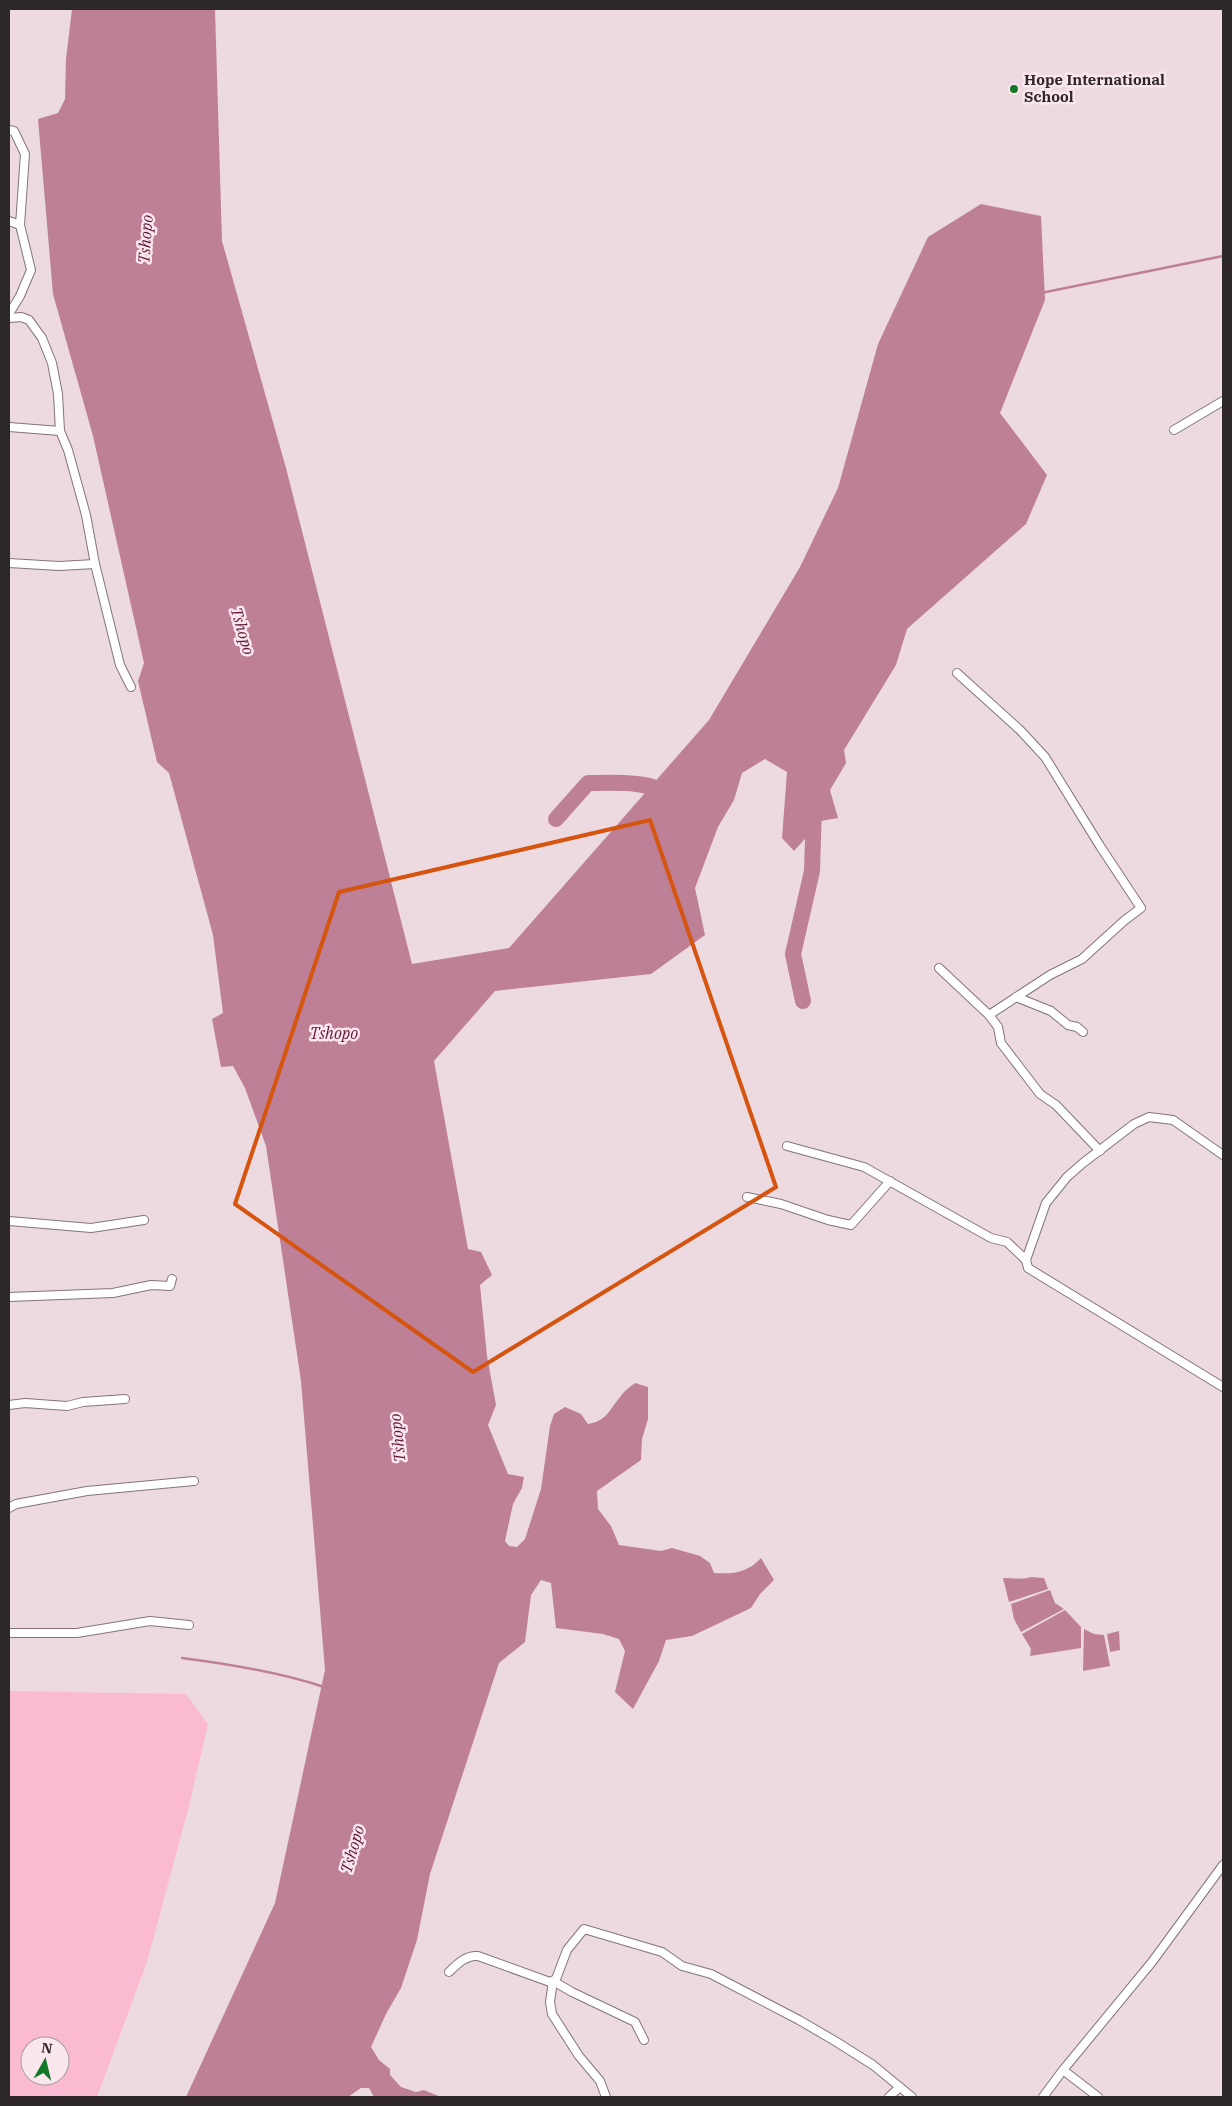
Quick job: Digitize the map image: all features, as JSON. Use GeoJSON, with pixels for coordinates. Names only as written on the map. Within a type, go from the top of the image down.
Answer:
{"type":"FeatureCollection","features":[{"type":"Feature","properties":{"kind":"street"},"geometry":{"type":"LineString","coordinates":[[9,130],[14,131],[25,154],[20,225],[31,270],[9,316],[25,317],[42,338],[52,363],[58,394],[60,431],[68,450],[86,515],[95,564],[120,665],[130,687]]}},
{"type":"Feature","properties":{"kind":"street"},"geometry":{"type":"LineString","coordinates":[[9,221],[20,225]]}},
{"type":"Feature","properties":{"kind":"street"},"geometry":{"type":"LineString","coordinates":[[1174,430],[1223,401]]}},
{"type":"Feature","properties":{"kind":"street"},"geometry":{"type":"LineString","coordinates":[[9,427],[60,431]]}},
{"type":"Feature","properties":{"kind":"street"},"geometry":{"type":"LineString","coordinates":[[9,563],[59,566],[95,564]]}},
{"type":"Feature","properties":{"kind":"street"},"geometry":{"type":"LineString","coordinates":[[957,673],[1013,724],[1045,757],[1100,846],[1142,908],[1125,920],[1082,959],[1050,975],[989,1015]]}},
{"type":"Feature","properties":{"kind":"street"},"geometry":{"type":"LineString","coordinates":[[939,968],[989,1015],[998,1027],[1000,1044],[1040,1094],[1056,1105],[1100,1151]]}},
{"type":"Feature","properties":{"kind":"street"},"geometry":{"type":"LineString","coordinates":[[1016,997],[1051,1011],[1068,1025],[1077,1027],[1083,1032]]}},
{"type":"Feature","properties":{"kind":"street"},"geometry":{"type":"LineString","coordinates":[[1026,1260],[1046,1203],[1075,1170],[1134,1124],[1149,1117],[1174,1120],[1223,1155]]}},
{"type":"Feature","properties":{"kind":"street"},"geometry":{"type":"LineString","coordinates":[[787,1146],[864,1167],[991,1238],[1007,1242],[1026,1260],[1028,1268],[1223,1386]]}},
{"type":"Feature","properties":{"kind":"street"},"geometry":{"type":"LineString","coordinates":[[747,1197],[781,1204],[828,1220],[851,1225],[890,1181]]}},
{"type":"Feature","properties":{"kind":"street"},"geometry":{"type":"LineString","coordinates":[[9,1221],[91,1228],[144,1220]]}},
{"type":"Feature","properties":{"kind":"street"},"geometry":{"type":"LineString","coordinates":[[9,1297],[113,1293],[152,1285],[170,1286],[172,1279]]}},
{"type":"Feature","properties":{"kind":"street"},"geometry":{"type":"LineString","coordinates":[[9,1405],[25,1403],[67,1406],[90,1401],[125,1399]]}},
{"type":"Feature","properties":{"kind":"street"},"geometry":{"type":"LineString","coordinates":[[9,1508],[16,1504],[87,1491],[194,1481]]}},
{"type":"Feature","properties":{"kind":"street"},"geometry":{"type":"LineString","coordinates":[[9,1633],[77,1634],[159,1620],[190,1626]]}},
{"type":"Feature","properties":{"kind":"street"},"geometry":{"type":"LineString","coordinates":[[1043,2097],[1152,1962],[1223,1865]]}},
{"type":"Feature","properties":{"kind":"street"},"geometry":{"type":"LineString","coordinates":[[606,2097],[600,2081],[579,2056],[552,2014],[550,2002],[553,1981],[567,1950],[584,1929],[662,1952],[682,1966],[710,1974],[799,2020],[873,2065],[912,2097]]}},
{"type":"Feature","properties":{"kind":"street"},"geometry":{"type":"LineString","coordinates":[[448,1972],[472,1956],[478,1956],[514,1967],[546,1981],[553,1981],[635,2022],[644,2040]]}},
{"type":"Feature","properties":{"kind":"street"},"geometry":{"type":"LineString","coordinates":[[1063,2070],[1098,2097]]}},
{"type":"Feature","properties":{"kind":"street"},"geometry":{"type":"LineString","coordinates":[[889,2097],[900,2087]]}},
{"type":"Feature","properties":{"kind":"highlighted area"},"geometry":{"type":"Polygon","coordinates":[[[650,820],[776,1187],[473,1372],[235,1204],[339,892],[650,820]]]}},
{"type":"Feature","properties":{"kind":"shaded area"},"geometry":{"type":"Polygon","coordinates":[[[9,1691],[186,1694],[208,1724],[189,1806],[147,1962],[97,2097],[9,2097],[9,1691]]]}},
{"type":"Feature","properties":{"kind":"water","name":"Tshopo"},"geometry":{"type":"Polygon","coordinates":[[[72,9],[215,9],[222,241],[286,468],[412,964],[509,948],[709,720],[800,567],[838,488],[878,344],[928,237],[981,204],[1041,216],[1045,300],[1000,413],[1047,475],[1026,524],[907,629],[896,665],[844,750],[846,763],[830,790],[838,818],[821,821],[794,851],[782,838],[787,772],[765,759],[742,773],[734,800],[718,827],[695,888],[705,935],[651,974],[495,991],[434,1061],[468,1249],[481,1252],[492,1275],[480,1285],[487,1356],[496,1405],[488,1425],[508,1474],[524,1477],[522,1488],[513,1504],[505,1541],[509,1546],[517,1547],[525,1539],[541,1489],[550,1426],[554,1414],[565,1407],[581,1414],[588,1424],[594,1423],[604,1418],[623,1393],[635,1383],[648,1387],[648,1419],[642,1439],[641,1460],[597,1491],[598,1509],[611,1526],[619,1545],[661,1551],[672,1548],[700,1556],[710,1563],[714,1573],[740,1572],[751,1567],[761,1558],[774,1580],[760,1594],[751,1608],[692,1636],[666,1640],[659,1661],[633,1709],[615,1692],[625,1651],[619,1639],[603,1634],[556,1628],[551,1583],[541,1580],[531,1595],[525,1642],[499,1663],[430,1874],[417,1940],[401,1988],[386,2014],[371,2047],[379,2060],[390,2069],[390,2075],[401,2087],[416,2092],[424,2090],[441,2097],[374,2097],[369,2088],[361,2088],[348,2097],[186,2097],[275,1903],[325,1670],[301,1381],[266,1146],[245,1088],[233,1066],[221,1067],[212,1019],[223,1013],[213,935],[169,773],[157,762],[138,681],[144,663],[93,436],[53,294],[38,119],[58,113],[65,99],[66,59],[72,9]]]}},
{"type":"Feature","properties":{"kind":"water"},"geometry":{"type":"Polygon","coordinates":[[[1031,1577],[1044,1578],[1048,1589],[1009,1602],[1003,1578],[1021,1579],[1031,1577]]]}},
{"type":"Feature","properties":{"kind":"water"},"geometry":{"type":"Polygon","coordinates":[[[1050,1590],[1055,1603],[1064,1609],[1021,1632],[1014,1619],[1011,1604],[1050,1590]]]}},
{"type":"Feature","properties":{"kind":"water"},"geometry":{"type":"Polygon","coordinates":[[[1065,1610],[1081,1627],[1081,1648],[1030,1656],[1031,1649],[1022,1634],[1065,1610]]]}},
{"type":"Feature","properties":{"kind":"water"},"geometry":{"type":"Polygon","coordinates":[[[1084,1629],[1094,1634],[1104,1635],[1110,1666],[1083,1671],[1084,1629]]]}},
{"type":"Feature","properties":{"kind":"water"},"geometry":{"type":"Polygon","coordinates":[[[1119,1631],[1120,1650],[1110,1652],[1107,1634],[1119,1631]]]}},
{"type":"Feature","properties":{"kind":"waterway"},"geometry":{"type":"LineString","coordinates":[[1041,293],[1223,256]]}},
{"type":"Feature","properties":{"kind":"waterway"},"geometry":{"type":"LineString","coordinates":[[556,819],[588,783],[642,785],[662,790],[669,795]]}},
{"type":"Feature","properties":{"kind":"waterway"},"geometry":{"type":"LineString","coordinates":[[803,1001],[793,954],[812,871],[814,808]]}},
{"type":"Feature","properties":{"kind":"waterway"},"geometry":{"type":"LineString","coordinates":[[182,1658],[254,1669],[324,1687]]}},
{"type":"Feature","properties":{"kind":"place","name":"Hope International School"},"geometry":{"type":"Point","coordinates":[1014,89]}}]}
